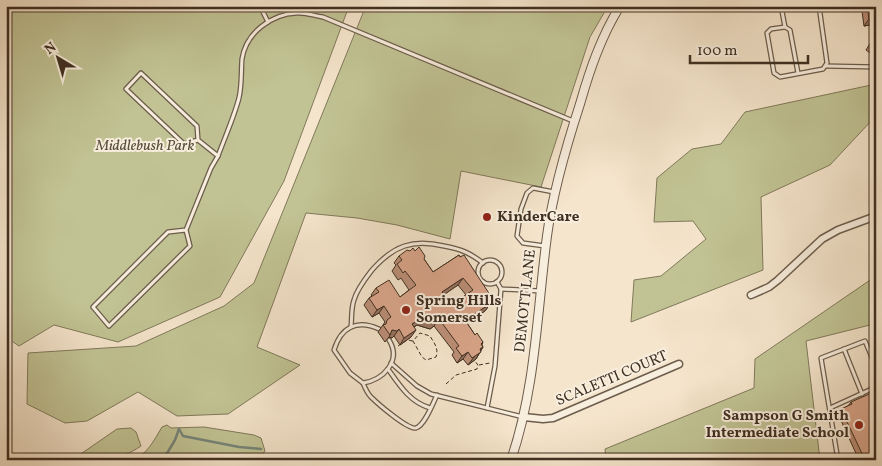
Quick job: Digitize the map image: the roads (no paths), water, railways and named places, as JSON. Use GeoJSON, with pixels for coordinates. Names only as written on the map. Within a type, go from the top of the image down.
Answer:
{"type":"FeatureCollection","features":[{"type":"Feature","properties":{"kind":"street","name":"DEMOTT LANE"},"geometry":{"type":"LineString","coordinates":[[511,460],[521,432],[530,390],[546,246],[555,192],[574,122],[600,44],[620,6]]}},
{"type":"Feature","properties":{"kind":"street"},"geometry":{"type":"LineString","coordinates":[[751,295],[769,287],[778,280],[822,239],[838,230],[876,216]]}},
{"type":"Feature","properties":{"kind":"street","name":"SCALETTI COURT"},"geometry":{"type":"LineString","coordinates":[[524,417],[553,418],[679,364]]}},
{"type":"Feature","properties":{"kind":"lane"},"geometry":{"type":"LineString","coordinates":[[260,6],[268,22]]}},
{"type":"Feature","properties":{"kind":"lane"},"geometry":{"type":"LineString","coordinates":[[781,6],[785,27]]}},
{"type":"Feature","properties":{"kind":"lane"},"geometry":{"type":"LineString","coordinates":[[798,73],[790,30],[785,27],[771,29],[767,33],[774,73],[780,77],[823,69],[827,63],[819,6]]}},
{"type":"Feature","properties":{"kind":"lane"},"geometry":{"type":"LineString","coordinates":[[186,230],[168,232],[93,307],[109,326],[190,246],[186,230],[211,168],[218,156],[238,100],[242,58],[247,43],[260,26],[280,16],[298,12],[324,17],[574,122]]}},
{"type":"Feature","properties":{"kind":"lane"},"geometry":{"type":"LineString","coordinates":[[825,66],[876,67]]}},
{"type":"Feature","properties":{"kind":"lane"},"geometry":{"type":"LineString","coordinates":[[198,140],[184,144],[126,89],[141,73],[197,126],[198,140],[218,156]]}},
{"type":"Feature","properties":{"kind":"lane"},"geometry":{"type":"LineString","coordinates":[[546,246],[523,243],[517,236],[521,209],[527,193],[533,188],[555,192]]}},
{"type":"Feature","properties":{"kind":"lane"},"geometry":{"type":"LineString","coordinates":[[351,327],[353,302],[358,290],[378,264],[398,249],[409,244],[429,242],[470,253],[483,263]]}},
{"type":"Feature","properties":{"kind":"lane"},"geometry":{"type":"LineString","coordinates":[[491,261],[498,264],[502,274],[497,282],[487,284],[481,280],[478,269],[483,263],[491,261]]}},
{"type":"Feature","properties":{"kind":"lane"},"geometry":{"type":"LineString","coordinates":[[487,408],[495,362],[501,288],[497,282]]}},
{"type":"Feature","properties":{"kind":"lane"},"geometry":{"type":"LineString","coordinates":[[501,288],[542,292]]}},
{"type":"Feature","properties":{"kind":"lane"},"geometry":{"type":"LineString","coordinates":[[379,329],[370,325],[360,324],[351,327],[342,333],[334,350],[350,373],[363,383],[369,395],[402,423],[412,428],[417,428],[422,423],[437,395]]}},
{"type":"Feature","properties":{"kind":"lane"},"geometry":{"type":"LineString","coordinates":[[363,383],[381,377],[388,369],[393,353],[389,340]]}},
{"type":"Feature","properties":{"kind":"lane"},"geometry":{"type":"LineString","coordinates":[[838,460],[821,358],[865,341],[876,367]]}},
{"type":"Feature","properties":{"kind":"lane"},"geometry":{"type":"LineString","coordinates":[[844,349],[862,394]]}},
{"type":"Feature","properties":{"kind":"lane"},"geometry":{"type":"LineString","coordinates":[[391,362],[417,386],[437,395],[524,417]]}},
{"type":"Feature","properties":{"kind":"lane"},"geometry":{"type":"LineString","coordinates":[[388,369],[408,396],[423,406],[430,408]]}},
{"type":"Feature","properties":{"kind":"lane"},"geometry":{"type":"LineString","coordinates":[[830,408],[876,387]]}},
{"type":"Feature","properties":{"kind":"waterway"},"geometry":{"type":"LineString","coordinates":[[179,429],[183,436],[239,447],[261,449]]}},
{"type":"Feature","properties":{"kind":"waterway"},"geometry":{"type":"LineString","coordinates":[[163,460],[179,429]]}},
{"type":"Feature","properties":{"kind":"place","name":"KinderCare"},"geometry":{"type":"Point","coordinates":[487,217]}},
{"type":"Feature","properties":{"kind":"place","name":"Spring Hills Somerset"},"geometry":{"type":"Point","coordinates":[406,310]}},
{"type":"Feature","properties":{"kind":"place","name":"Sampson G Smith Intermediate School"},"geometry":{"type":"Point","coordinates":[859,425]}},
{"type":"Feature","properties":{"kind":"park label","name":"Middlebush Park"},"geometry":{"type":"Point","coordinates":[145,146]}}]}
